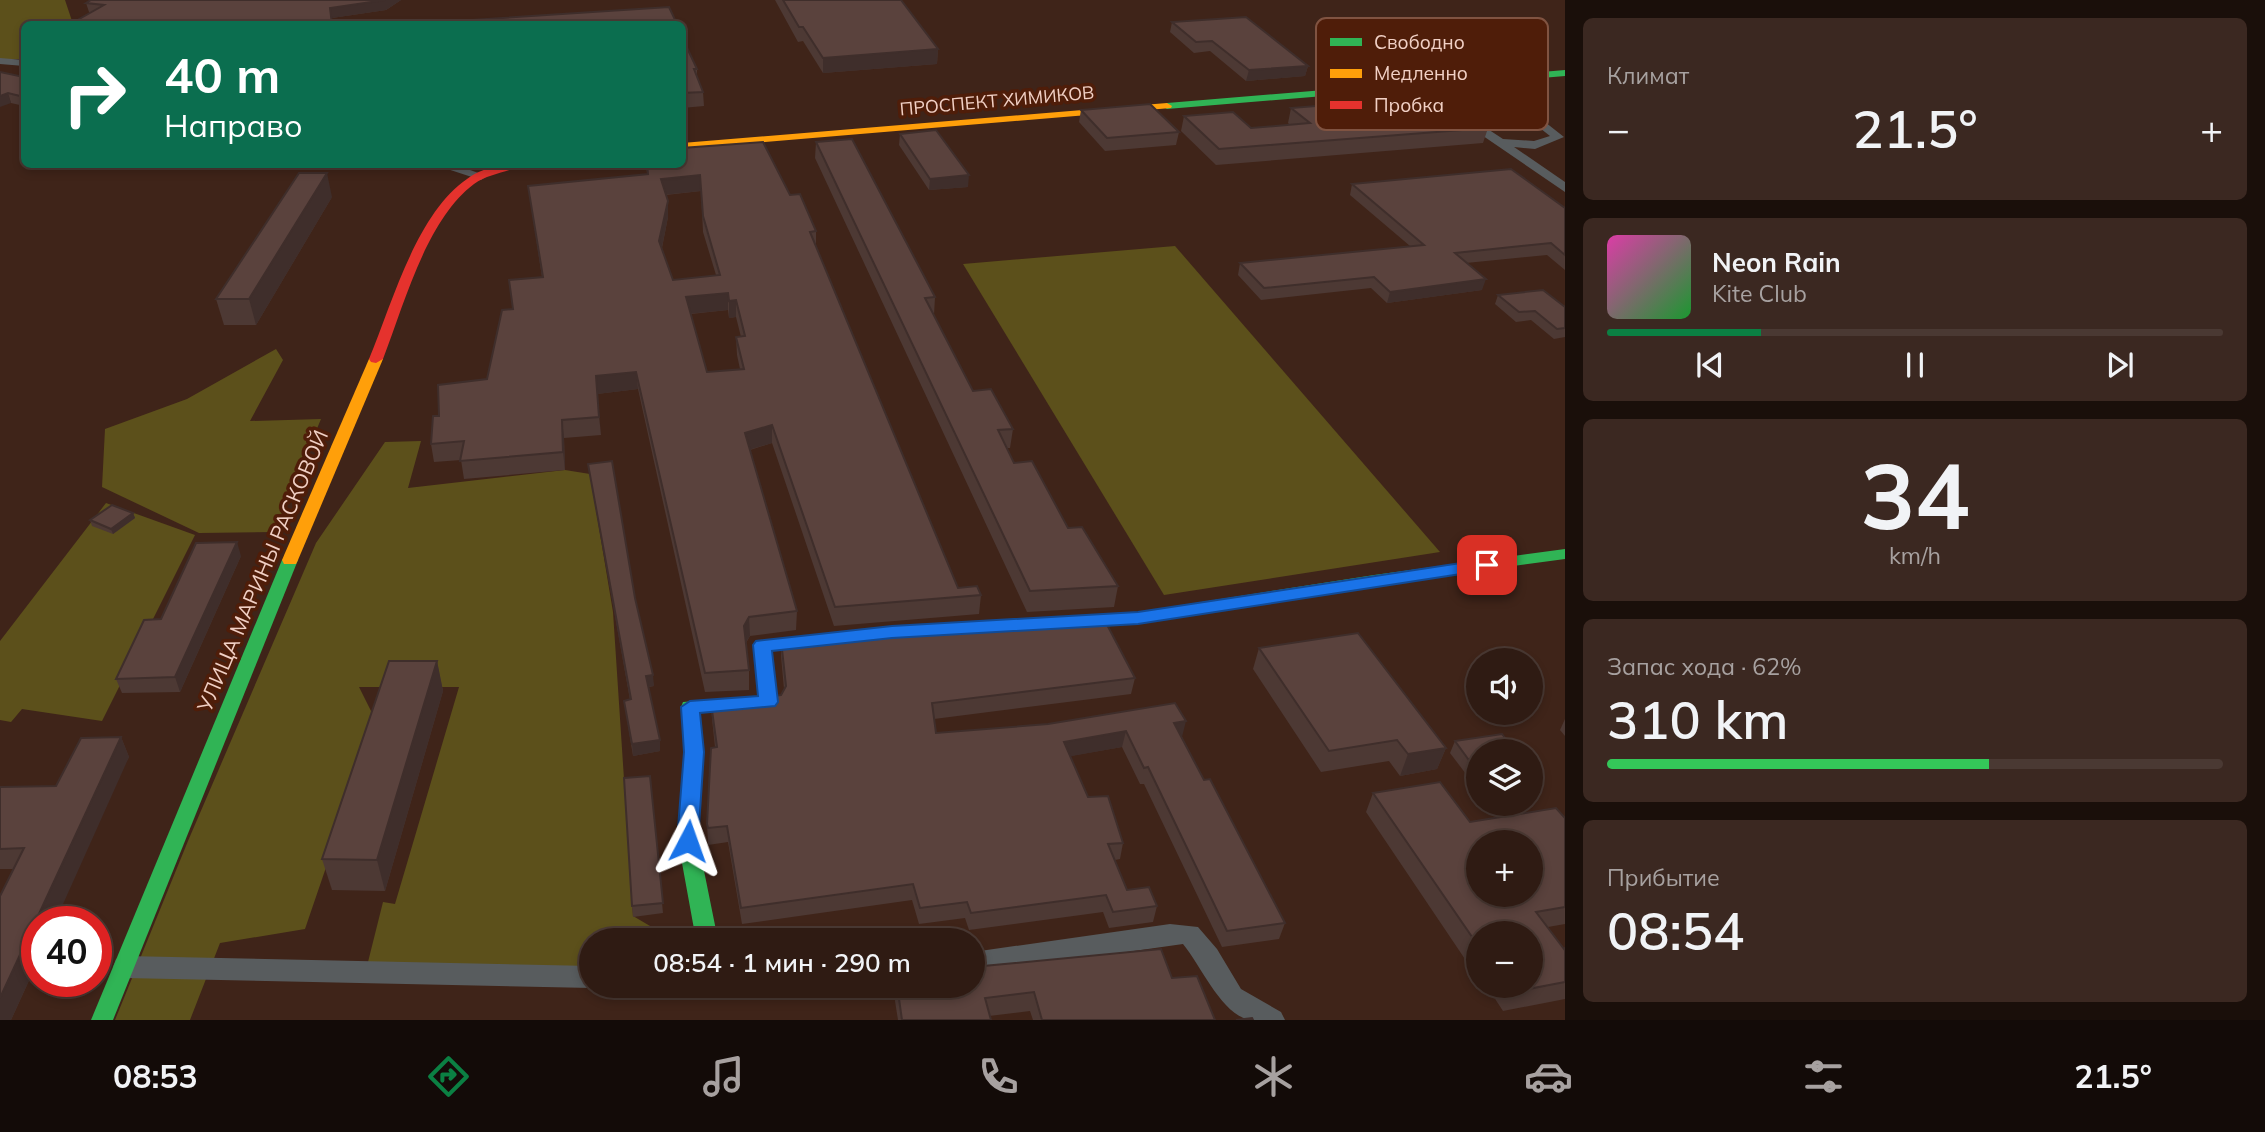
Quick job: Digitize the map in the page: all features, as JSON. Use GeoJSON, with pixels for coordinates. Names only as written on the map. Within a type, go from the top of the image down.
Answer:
{"type":"FeatureCollection","features":[{"type":"Feature","properties":{"kind":"main road","name":"ПРОСПЕКТ ХИМИКОВ"},"geometry":{"type":"LineString","coordinates":[[686,146],[1316,94]]}},
{"type":"Feature","properties":{"kind":"main road","name":"УЛИЦА МАРИНЫ РАСКОВОЙ"},"geometry":{"type":"LineString","coordinates":[[102,1020],[237,684],[435,220],[464,183],[499,168]]}},
{"type":"Feature","properties":{"kind":"main road"},"geometry":{"type":"LineString","coordinates":[[1056,624],[1138,618],[1374,580],[1565,554]]}},
{"type":"Feature","properties":{"kind":"main road"},"geometry":{"type":"LineString","coordinates":[[705,928],[688,841],[694,752],[690,707],[768,702],[762,645],[892,632]]}},
{"type":"Feature","properties":{"kind":"street"},"geometry":{"type":"LineString","coordinates":[[0,61],[21,63]]}},
{"type":"Feature","properties":{"kind":"street"},"geometry":{"type":"LineString","coordinates":[[1500,142],[1535,145],[1558,137],[1548,129]]}},
{"type":"Feature","properties":{"kind":"street"},"geometry":{"type":"LineString","coordinates":[[1482,130],[1565,188]]}},
{"type":"Feature","properties":{"kind":"street"},"geometry":{"type":"LineString","coordinates":[[452,168],[481,176]]}},
{"type":"Feature","properties":{"kind":"street"},"geometry":{"type":"LineString","coordinates":[[985,961],[1170,934],[1189,934],[1208,956],[1232,997],[1272,1020]]}},
{"type":"Feature","properties":{"kind":"street"},"geometry":{"type":"LineString","coordinates":[[125,967],[579,978]]}},
{"type":"Feature","properties":{"kind":"shaded area"},"geometry":{"type":"Polygon","coordinates":[[[0,0],[65,0],[72,21],[21,21],[21,59],[0,59],[0,0]]]}},
{"type":"Feature","properties":{"kind":"shaded area"},"geometry":{"type":"Polygon","coordinates":[[[1175,246],[1440,552],[1164,595],[963,264],[1175,246]]]}},
{"type":"Feature","properties":{"kind":"shaded area"},"geometry":{"type":"Polygon","coordinates":[[[276,349],[283,360],[250,421],[321,419],[274,532],[199,533],[102,487],[105,429],[187,399],[276,349]]]}},
{"type":"Feature","properties":{"kind":"shaded area"},"geometry":{"type":"Polygon","coordinates":[[[421,441],[408,488],[565,470],[590,474],[613,612],[633,916],[654,928],[579,928],[579,969],[367,966],[383,902],[395,904],[459,687],[359,687],[376,721],[305,929],[220,943],[190,1020],[115,1020],[188,841],[316,543],[385,442],[421,441]]]}},
{"type":"Feature","properties":{"kind":"shaded area"},"geometry":{"type":"Polygon","coordinates":[[[106,503],[195,535],[102,721],[22,709],[11,722],[0,720],[0,641],[106,503]]]}},
{"type":"Feature","properties":{"kind":"building"},"geometry":{"type":"Polygon","coordinates":[[[91,0],[385,0],[330,8],[332,21],[76,21],[104,5],[86,3],[91,0]]]}},
{"type":"Feature","properties":{"kind":"building"},"geometry":{"type":"Polygon","coordinates":[[[783,0],[901,0],[938,49],[823,58],[803,27],[799,27],[783,0]]]}},
{"type":"Feature","properties":{"kind":"building"},"geometry":{"type":"Polygon","coordinates":[[[669,7],[676,21],[456,21],[669,7]]]}},
{"type":"Feature","properties":{"kind":"building"},"geometry":{"type":"Polygon","coordinates":[[[1246,17],[1308,66],[1249,70],[1212,41],[1196,42],[1172,22],[1246,17]]]}},
{"type":"Feature","properties":{"kind":"building"},"geometry":{"type":"Polygon","coordinates":[[[686,46],[697,69],[694,69],[703,92],[686,93],[686,46]]]}},
{"type":"Feature","properties":{"kind":"building"},"geometry":{"type":"Polygon","coordinates":[[[0,72],[21,76],[21,96],[8,93],[0,96],[0,72]]]}},
{"type":"Feature","properties":{"kind":"building"},"geometry":{"type":"Polygon","coordinates":[[[1150,104],[1179,132],[1107,138],[1081,110],[1150,104]]]}},
{"type":"Feature","properties":{"kind":"building"},"geometry":{"type":"Polygon","coordinates":[[[1316,106],[1316,130],[1462,130],[1219,149],[1184,116],[1233,112],[1251,128],[1310,123],[1291,108],[1316,106]]]}},
{"type":"Feature","properties":{"kind":"building"},"geometry":{"type":"Polygon","coordinates":[[[936,130],[969,175],[930,179],[900,134],[936,130]]]}},
{"type":"Feature","properties":{"kind":"building"},"geometry":{"type":"Polygon","coordinates":[[[852,139],[935,297],[925,298],[973,391],[991,389],[1013,429],[998,430],[1014,463],[1032,461],[1068,528],[1082,527],[1118,586],[1030,591],[816,142],[852,139]]]}},
{"type":"Feature","properties":{"kind":"building"},"geometry":{"type":"Polygon","coordinates":[[[763,142],[790,195],[800,194],[816,231],[810,232],[958,588],[977,586],[981,595],[835,607],[772,425],[745,433],[797,611],[749,617],[744,626],[749,670],[705,673],[636,372],[596,376],[599,417],[562,420],[563,452],[460,461],[464,441],[431,444],[433,416],[439,416],[438,385],[487,379],[502,310],[513,309],[509,280],[543,277],[528,186],[648,174],[647,168],[686,168],[686,148],[763,142]],[[700,175],[661,179],[668,201],[659,241],[673,280],[720,275],[703,216],[700,175]],[[728,293],[686,297],[707,372],[744,369],[736,337],[745,336],[736,300],[729,301],[728,293]]]}},
{"type":"Feature","properties":{"kind":"building"},"geometry":{"type":"Polygon","coordinates":[[[1511,169],[1565,208],[1565,255],[1551,243],[1455,253],[1486,279],[1390,292],[1374,277],[1264,288],[1240,263],[1424,245],[1352,184],[1511,169]]]}},
{"type":"Feature","properties":{"kind":"building"},"geometry":{"type":"Polygon","coordinates":[[[299,173],[327,173],[249,299],[216,299],[299,173]]]}},
{"type":"Feature","properties":{"kind":"building"},"geometry":{"type":"Polygon","coordinates":[[[1543,290],[1565,307],[1565,328],[1557,329],[1535,311],[1519,312],[1498,295],[1543,290]]]}},
{"type":"Feature","properties":{"kind":"building"},"geometry":{"type":"Polygon","coordinates":[[[612,461],[635,598],[653,675],[646,676],[660,740],[632,744],[624,701],[631,699],[588,464],[612,461]]]}},
{"type":"Feature","properties":{"kind":"building"},"geometry":{"type":"Polygon","coordinates":[[[112,505],[133,513],[111,529],[90,520],[112,505]]]}},
{"type":"Feature","properties":{"kind":"building"},"geometry":{"type":"Polygon","coordinates":[[[237,542],[175,677],[116,679],[144,620],[161,619],[196,543],[237,542]]]}},
{"type":"Feature","properties":{"kind":"building"},"geometry":{"type":"Polygon","coordinates":[[[1103,617],[1135,678],[932,703],[936,733],[1048,724],[1175,703],[1186,721],[1174,723],[1204,780],[1210,779],[1285,923],[1227,931],[1148,767],[1144,768],[1126,731],[1064,742],[1088,797],[1108,796],[1123,843],[1108,844],[1127,890],[1149,887],[1157,906],[1113,912],[1106,895],[971,913],[967,902],[920,908],[913,884],[741,908],[727,826],[708,828],[707,824],[711,748],[717,747],[711,703],[781,695],[786,686],[781,640],[844,638],[843,634],[893,629],[1103,617]]]}},
{"type":"Feature","properties":{"kind":"building"},"geometry":{"type":"Polygon","coordinates":[[[1358,633],[1446,748],[1408,754],[1397,740],[1329,751],[1259,648],[1358,633]]]}},
{"type":"Feature","properties":{"kind":"building"},"geometry":{"type":"Polygon","coordinates":[[[389,661],[437,661],[377,860],[322,859],[389,661]]]}},
{"type":"Feature","properties":{"kind":"building"},"geometry":{"type":"Polygon","coordinates":[[[1502,734],[1506,739],[1468,739],[1502,734]]]}},
{"type":"Feature","properties":{"kind":"building"},"geometry":{"type":"Polygon","coordinates":[[[121,737],[43,906],[21,906],[21,953],[0,998],[0,896],[24,848],[0,849],[0,787],[56,786],[81,738],[121,737]]]}},
{"type":"Feature","properties":{"kind":"building"},"geometry":{"type":"Polygon","coordinates":[[[1466,739],[1466,756],[1455,741],[1466,739]]]}},
{"type":"Feature","properties":{"kind":"building"},"geometry":{"type":"Polygon","coordinates":[[[650,776],[663,903],[632,906],[624,778],[650,776]]]}},
{"type":"Feature","properties":{"kind":"building"},"geometry":{"type":"Polygon","coordinates":[[[1440,782],[1470,822],[1507,816],[1543,816],[1543,810],[1556,808],[1565,818],[1565,907],[1536,912],[1543,921],[1466,921],[1466,928],[1373,793],[1440,782]]]}},
{"type":"Feature","properties":{"kind":"building"},"geometry":{"type":"Polygon","coordinates":[[[1543,921],[1565,948],[1565,982],[1543,986],[1543,921]]]}},
{"type":"Feature","properties":{"kind":"building"},"geometry":{"type":"Polygon","coordinates":[[[1161,949],[1172,978],[1197,976],[1215,1020],[1042,1020],[1034,992],[985,998],[985,966],[1161,949]]]}},
{"type":"Feature","properties":{"kind":"building"},"geometry":{"type":"Polygon","coordinates":[[[899,998],[985,998],[991,1020],[902,1020],[899,998]]]}},
{"type":"Feature","properties":{"kind":"traffic: fast"},"geometry":{"type":"LineString","coordinates":[[1548,74],[1565,73]]}},
{"type":"Feature","properties":{"kind":"traffic: fast"},"geometry":{"type":"LineString","coordinates":[[1167,106],[1316,94]]}},
{"type":"Feature","properties":{"kind":"traffic: fast"},"geometry":{"type":"LineString","coordinates":[[1071,623],[1138,618],[1374,580],[1565,554]]}},
{"type":"Feature","properties":{"kind":"traffic: fast"},"geometry":{"type":"LineString","coordinates":[[102,1020],[290,560]]}},
{"type":"Feature","properties":{"kind":"traffic: fast"},"geometry":{"type":"LineString","coordinates":[[705,928],[688,841],[694,752],[690,707],[768,702],[762,645],[879,634]]}},
{"type":"Feature","properties":{"kind":"traffic: slow"},"geometry":{"type":"LineString","coordinates":[[686,146],[1167,106]]}},
{"type":"Feature","properties":{"kind":"traffic: slow"},"geometry":{"type":"LineString","coordinates":[[290,560],[376,359]]}},
{"type":"Feature","properties":{"kind":"traffic: jam"},"geometry":{"type":"LineString","coordinates":[[376,359],[414,264],[438,218],[452,198],[468,183],[502,168]]}},
{"type":"Feature","properties":{"kind":"route"},"geometry":{"type":"LineString","coordinates":[[688,841],[694,752],[690,707],[768,702],[762,645],[892,632],[1138,618],[1374,580],[1487,565]]}}]}
